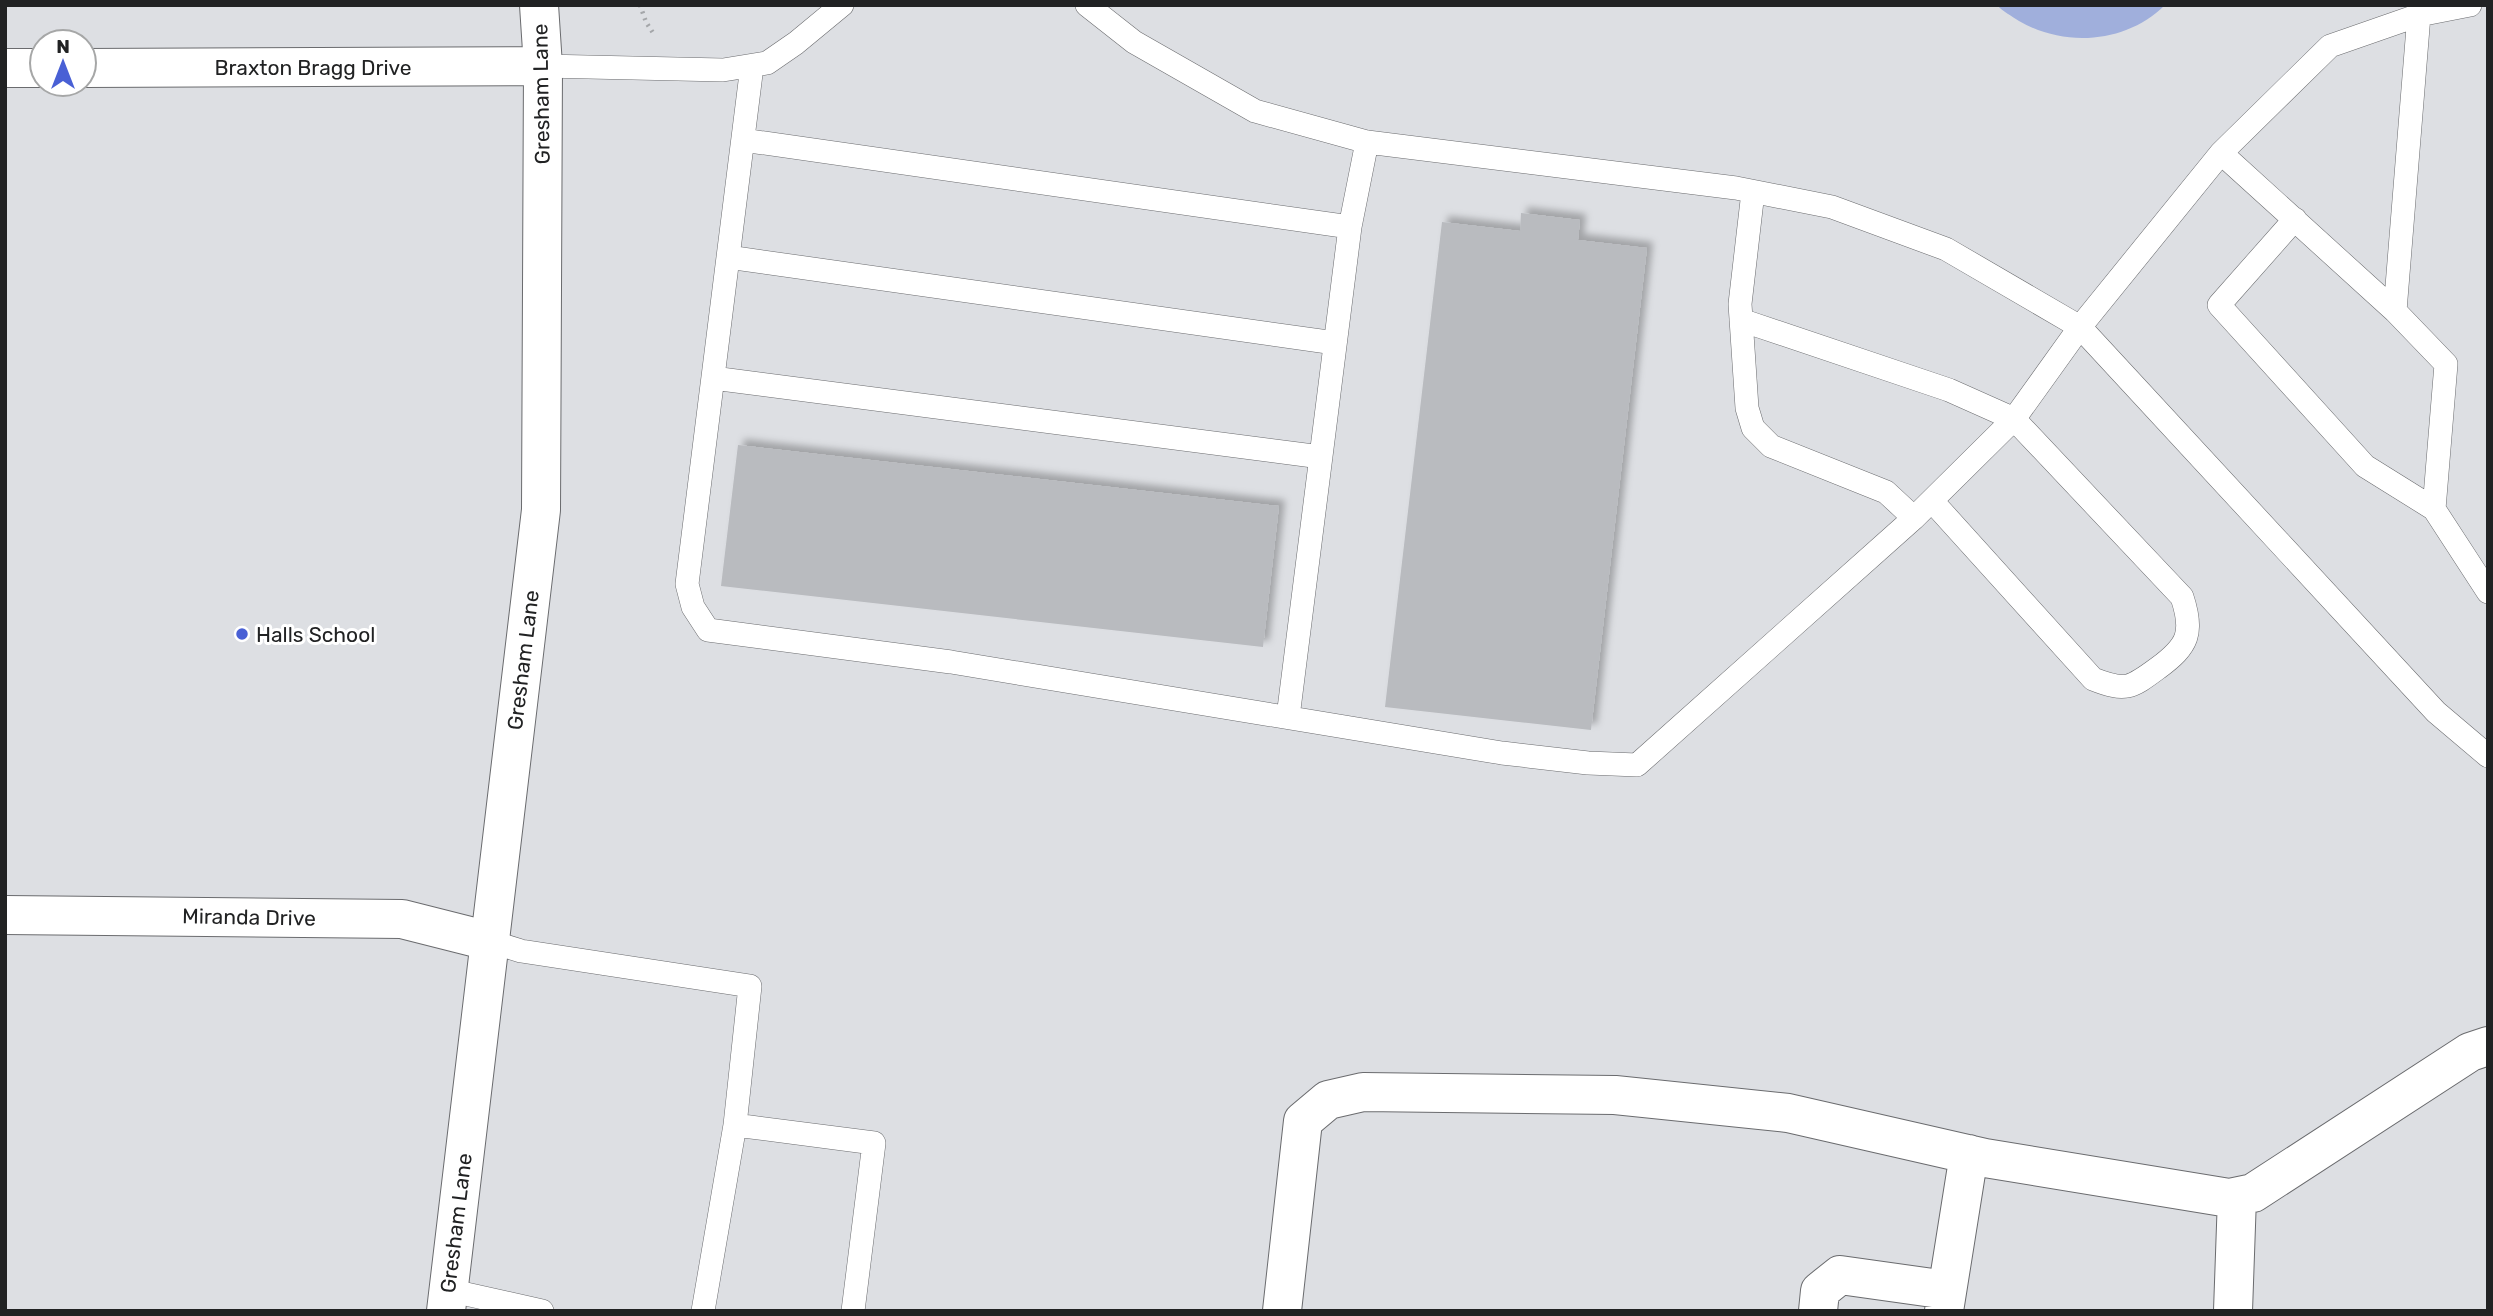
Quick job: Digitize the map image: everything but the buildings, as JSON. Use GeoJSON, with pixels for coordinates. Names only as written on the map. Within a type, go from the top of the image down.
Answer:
{"type":"FeatureCollection","features":[{"type":"Feature","properties":{"kind":"street","name":"Gresham Lane"},"geometry":{"type":"LineString","coordinates":[[447,1300],[541,510],[543,66],[539,5]]}},
{"type":"Feature","properties":{"kind":"street","name":"Braxton Bragg Drive"},"geometry":{"type":"LineString","coordinates":[[98,68],[543,66]]}},
{"type":"Feature","properties":{"kind":"street"},"geometry":{"type":"LineString","coordinates":[[5,68],[28,68]]}},
{"type":"Feature","properties":{"kind":"street","name":"Miranda Drive"},"geometry":{"type":"LineString","coordinates":[[5,915],[402,919],[489,941]]}},
{"type":"Feature","properties":{"kind":"street"},"geometry":{"type":"LineString","coordinates":[[1282,1311],[1303,1121],[1328,1100],[1363,1092],[1615,1095],[1788,1112],[1986,1158],[2229,1198],[2253,1193],[2470,1052],[2488,1046]]}},
{"type":"Feature","properties":{"kind":"street"},"geometry":{"type":"LineString","coordinates":[[1818,1311],[1820,1291],[1840,1275],[1945,1300],[1969,1154]]}},
{"type":"Feature","properties":{"kind":"street"},"geometry":{"type":"LineString","coordinates":[[2233,1311],[2237,1197]]}},
{"type":"Feature","properties":{"kind":"lane"},"geometry":{"type":"LineString","coordinates":[[543,66],[723,70],[767,63],[842,5]]}},
{"type":"Feature","properties":{"kind":"lane"},"geometry":{"type":"LineString","coordinates":[[1087,5],[1134,42],[1255,111],[1367,142],[1753,192],[1832,207],[1946,249],[2080,327],[2436,712],[2488,756]]}},
{"type":"Feature","properties":{"kind":"lane"},"geometry":{"type":"LineString","coordinates":[[752,65],[687,584],[693,607],[708,630],[951,662],[1502,753],[1588,763],[1637,765],[1914,519],[2014,419],[2080,327],[2221,153],[2330,46],[2419,15],[2470,5]]}},
{"type":"Feature","properties":{"kind":"lane"},"geometry":{"type":"LineString","coordinates":[[2395,311],[2419,15]]}},
{"type":"Feature","properties":{"kind":"lane"},"geometry":{"type":"LineString","coordinates":[[743,140],[1350,227]]}},
{"type":"Feature","properties":{"kind":"lane"},"geometry":{"type":"LineString","coordinates":[[1288,717],[1350,227],[1367,142]]}},
{"type":"Feature","properties":{"kind":"lane"},"geometry":{"type":"LineString","coordinates":[[2221,153],[2395,311],[2446,364],[2434,509]]}},
{"type":"Feature","properties":{"kind":"lane"},"geometry":{"type":"LineString","coordinates":[[1753,192],[1740,304],[1747,408],[1754,428],[1771,446],[1886,492],[1914,519]]}},
{"type":"Feature","properties":{"kind":"lane"},"geometry":{"type":"LineString","coordinates":[[2294,219],[2219,305],[2365,466],[2434,509],[2488,592]]}},
{"type":"Feature","properties":{"kind":"lane"},"geometry":{"type":"LineString","coordinates":[[728,257],[1335,343]]}},
{"type":"Feature","properties":{"kind":"lane"},"geometry":{"type":"LineString","coordinates":[[1741,320],[1949,390],[2014,419],[2182,597],[2187,614],[2187,634],[2179,652],[2134,686],[2113,687],[2093,680],[1933,501]]}},
{"type":"Feature","properties":{"kind":"lane"},"geometry":{"type":"LineString","coordinates":[[713,378],[1321,457]]}},
{"type":"Feature","properties":{"kind":"lane"},"geometry":{"type":"LineString","coordinates":[[489,941],[521,951],[750,986],[735,1125],[703,1311]]}},
{"type":"Feature","properties":{"kind":"lane"},"geometry":{"type":"LineString","coordinates":[[735,1125],[874,1143],[853,1311]]}},
{"type":"Feature","properties":{"kind":"lane"},"geometry":{"type":"LineString","coordinates":[[447,1300],[541,1311]]}},
{"type":"Feature","properties":{"kind":"path"},"geometry":{"type":"LineString","coordinates":[[640,5],[646,22],[659,42]]}},
{"type":"Feature","properties":{"kind":"shaded area"},"geometry":{"type":"Polygon","coordinates":[[[1997,5],[2165,5],[2150,18],[2114,34],[2075,38],[2037,30],[1997,5]]]}},
{"type":"Feature","properties":{"kind":"place","name":"Halls School"},"geometry":{"type":"Point","coordinates":[242,634]}}]}
